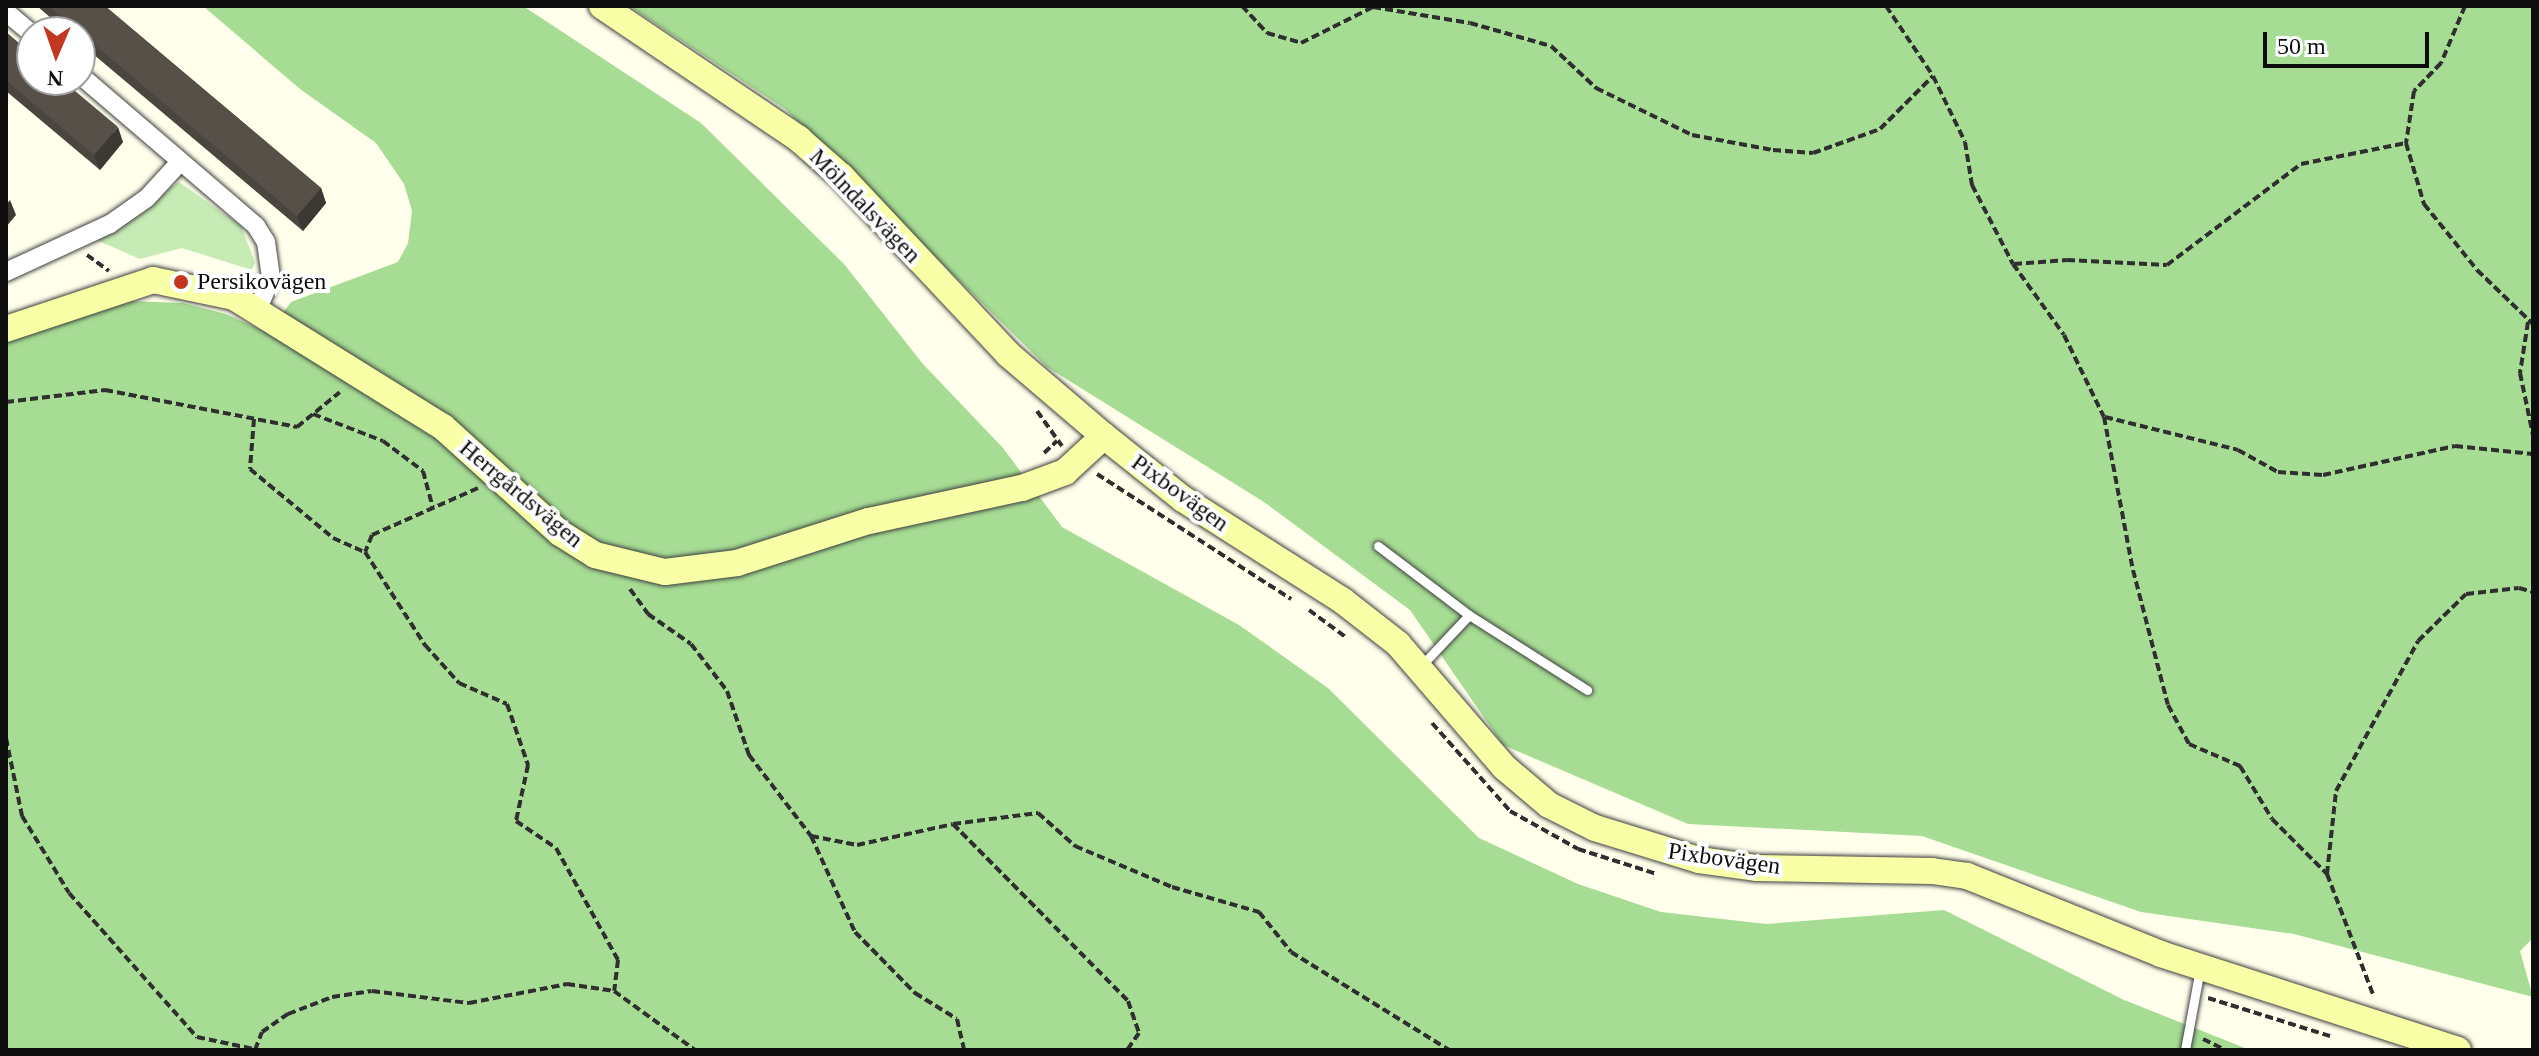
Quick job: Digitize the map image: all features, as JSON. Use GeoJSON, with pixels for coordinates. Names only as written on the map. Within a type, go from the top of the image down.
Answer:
{"type":"FeatureCollection","features":[{"type":"Feature","properties":{"kind":"street","name":"Mölndalsvägen"},"geometry":{"type":"LineString","coordinates":[[602,6],[799,139],[841,176],[1008,354],[1104,436]]}},
{"type":"Feature","properties":{"kind":"street"},"geometry":{"type":"LineString","coordinates":[[96,89],[235,206],[266,242],[271,278],[258,308]]}},
{"type":"Feature","properties":{"kind":"street"},"geometry":{"type":"LineString","coordinates":[[6,272],[72,244],[147,198],[180,162]]}},
{"type":"Feature","properties":{"kind":"street","name":"Herrgårdsvägen"},"geometry":{"type":"LineString","coordinates":[[6,329],[153,280],[181,282],[258,308],[364,373],[443,427],[560,533],[595,555],[631,567],[673,572],[737,563],[869,521],[1022,488],[1080,461],[1104,436]]}},
{"type":"Feature","properties":{"kind":"street","name":"Pixbovägen"},"geometry":{"type":"LineString","coordinates":[[1104,436],[1183,499],[1343,601],[1420,667],[1519,783],[1595,828],[1724,864],[1967,876],[2200,968],[2458,1050]]}},
{"type":"Feature","properties":{"kind":"lane"},"geometry":{"type":"LineString","coordinates":[[1378,546],[1469,615],[1587,690]]}},
{"type":"Feature","properties":{"kind":"lane"},"geometry":{"type":"LineString","coordinates":[[1420,667],[1469,615]]}},
{"type":"Feature","properties":{"kind":"lane"},"geometry":{"type":"LineString","coordinates":[[2185,1050],[2185,1030],[2200,968]]}},
{"type":"Feature","properties":{"kind":"path"},"geometry":{"type":"LineString","coordinates":[[1242,6],[1267,33],[1301,43],[1373,7],[1470,23],[1551,46],[1596,88],[1692,135],[1773,150],[1813,153],[1880,129],[1933,76]]}},
{"type":"Feature","properties":{"kind":"path"},"geometry":{"type":"LineString","coordinates":[[1886,6],[1933,76],[1965,142],[1972,185],[2013,264],[2064,335],[2104,417],[2133,570],[2168,705],[2189,744],[2240,766],[2272,819],[2327,874],[2378,1006]]}},
{"type":"Feature","properties":{"kind":"path"},"geometry":{"type":"LineString","coordinates":[[2465,6],[2441,63],[2414,91],[2406,143],[2424,204],[2530,323],[2520,373],[2533,435]]}},
{"type":"Feature","properties":{"kind":"path"},"geometry":{"type":"LineString","coordinates":[[2013,264],[2067,260],[2167,265],[2301,164],[2406,143]]}},
{"type":"Feature","properties":{"kind":"path"},"geometry":{"type":"LineString","coordinates":[[72,244],[115,275],[101,279]]}},
{"type":"Feature","properties":{"kind":"path"},"geometry":{"type":"LineString","coordinates":[[6,402],[105,390],[297,427],[364,373]]}},
{"type":"Feature","properties":{"kind":"path"},"geometry":{"type":"LineString","coordinates":[[1033,402],[1057,441],[1080,461],[1357,644]]}},
{"type":"Feature","properties":{"kind":"path"},"geometry":{"type":"LineString","coordinates":[[313,414],[383,441],[423,471],[433,508]]}},
{"type":"Feature","properties":{"kind":"path"},"geometry":{"type":"LineString","coordinates":[[2104,417],[2238,450],[2278,472],[2323,475],[2455,446],[2533,454]]}},
{"type":"Feature","properties":{"kind":"path"},"geometry":{"type":"LineString","coordinates":[[254,418],[250,469],[333,538],[365,552],[425,645],[459,683],[507,704],[528,765],[516,821],[556,848],[618,960],[614,991]]}},
{"type":"Feature","properties":{"kind":"path"},"geometry":{"type":"LineString","coordinates":[[1037,461],[1057,441]]}},
{"type":"Feature","properties":{"kind":"path"},"geometry":{"type":"LineString","coordinates":[[365,552],[372,535],[498,478]]}},
{"type":"Feature","properties":{"kind":"path"},"geometry":{"type":"LineString","coordinates":[[631,567],[630,589],[648,614],[691,644],[727,691],[749,755],[811,836],[855,932],[915,993],[957,1019],[964,1050]]}},
{"type":"Feature","properties":{"kind":"path"},"geometry":{"type":"LineString","coordinates":[[2327,874],[2336,791],[2418,641],[2466,594],[2519,588],[2533,592]]}},
{"type":"Feature","properties":{"kind":"path"},"geometry":{"type":"LineString","coordinates":[[1423,711],[1510,811],[1578,849],[1670,877]]}},
{"type":"Feature","properties":{"kind":"path"},"geometry":{"type":"LineString","coordinates":[[6,738],[22,816],[69,893],[197,1037],[254,1050],[262,1032],[288,1014],[332,997],[372,991],[469,1003],[567,984],[614,991],[695,1050]]}},
{"type":"Feature","properties":{"kind":"path"},"geometry":{"type":"LineString","coordinates":[[811,836],[857,845],[953,824],[1038,813],[1075,846],[1172,887],[1259,912],[1291,952],[1449,1050]]}},
{"type":"Feature","properties":{"kind":"path"},"geometry":{"type":"LineString","coordinates":[[953,824],[1128,1001],[1139,1033],[1127,1050]]}},
{"type":"Feature","properties":{"kind":"path"},"geometry":{"type":"LineString","coordinates":[[2193,993],[2345,1041]]}},
{"type":"Feature","properties":{"kind":"path"},"geometry":{"type":"LineString","coordinates":[[2185,1030],[2226,1050]]}},
{"type":"Feature","properties":{"kind":"green space"},"geometry":{"type":"Polygon","coordinates":[[[203,6],[523,6],[701,123],[844,264],[923,364],[1003,448],[1062,527],[1239,625],[1328,688],[1479,838],[1578,884],[1661,912],[1766,924],[1944,910],[2124,1000],[2250,1050],[6,1050],[6,343],[69,315],[129,301],[183,303],[226,314],[268,333],[291,302],[398,262],[408,243],[412,211],[404,184],[376,143],[300,89],[203,6]]]}},
{"type":"Feature","properties":{"kind":"green space"},"geometry":{"type":"Polygon","coordinates":[[[629,6],[2533,6],[2533,938],[2520,951],[2533,997],[2294,934],[2141,912],[1922,836],[1688,824],[1503,745],[1410,610],[1264,502],[1047,367],[785,109],[629,6]]]}},
{"type":"Feature","properties":{"kind":"green space"},"geometry":{"type":"Polygon","coordinates":[[[179,182],[241,226],[255,262],[252,270],[182,248],[140,259],[96,240],[179,182]]]}},
{"type":"Feature","properties":{"kind":"building"},"geometry":{"type":"Polygon","coordinates":[[[49,6],[105,6],[321,188],[297,216],[96,46],[96,16],[61,16],[49,6]]]}},
{"type":"Feature","properties":{"kind":"building"},"geometry":{"type":"Polygon","coordinates":[[[6,32],[16,40],[16,89],[6,80],[6,32]]]}},
{"type":"Feature","properties":{"kind":"building"},"geometry":{"type":"Polygon","coordinates":[[[25,96],[81,96],[118,127],[94,155],[25,96]]]}},
{"type":"Feature","properties":{"kind":"place","name":"Persikovägen"},"geometry":{"type":"Point","coordinates":[181,282]}}]}
